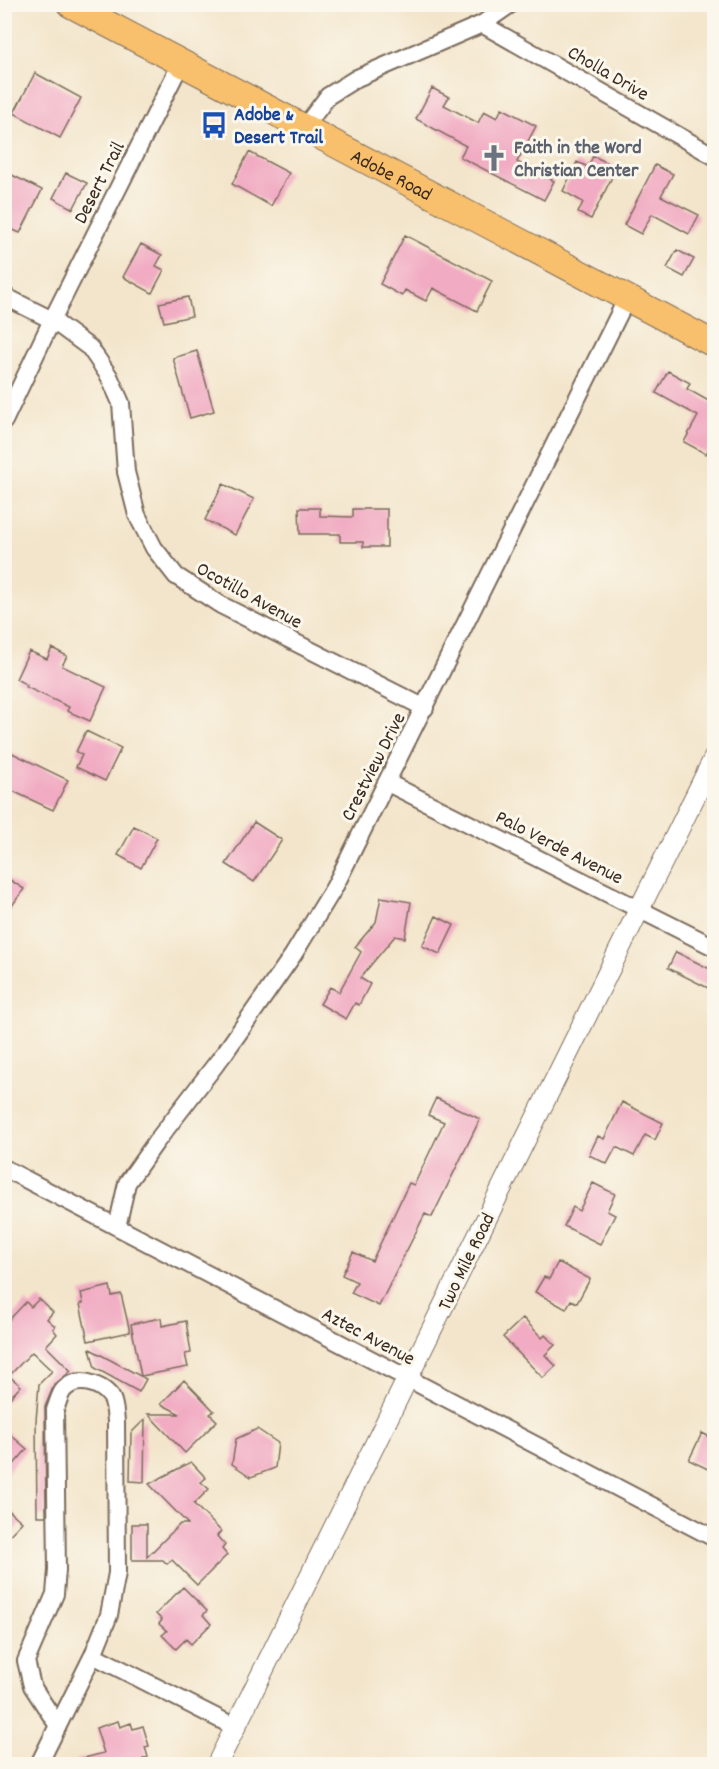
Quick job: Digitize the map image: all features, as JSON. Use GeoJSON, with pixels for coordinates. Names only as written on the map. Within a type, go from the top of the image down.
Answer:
{"type":"FeatureCollection","features":[{"type":"Feature","properties":{"kind":"main road","name":"Adobe Road"},"geometry":{"type":"LineString","coordinates":[[70,4],[714,344]]}},
{"type":"Feature","properties":{"kind":"street"},"geometry":{"type":"LineString","coordinates":[[304,128],[328,96],[357,78],[482,24],[511,4]]}},
{"type":"Feature","properties":{"kind":"street","name":"Cholla Drive"},"geometry":{"type":"LineString","coordinates":[[482,24],[714,156]]}},
{"type":"Feature","properties":{"kind":"street","name":"Desert Trail"},"geometry":{"type":"LineString","coordinates":[[4,421],[181,63]]}},
{"type":"Feature","properties":{"kind":"street","name":"Ocotillo Avenue"},"geometry":{"type":"LineString","coordinates":[[4,296],[52,320],[90,348],[109,376],[121,404],[126,472],[136,515],[154,548],[176,576],[221,605],[425,708]]}},
{"type":"Feature","properties":{"kind":"street","name":"Crestview Drive"},"geometry":{"type":"LineString","coordinates":[[117,1227],[127,1184],[156,1142],[226,1051],[292,955],[334,888],[627,298]]}},
{"type":"Feature","properties":{"kind":"street","name":"Two Mile Road"},"geometry":{"type":"LineString","coordinates":[[217,1764],[714,758]]}},
{"type":"Feature","properties":{"kind":"street","name":"Palo Verde Avenue"},"geometry":{"type":"LineString","coordinates":[[388,783],[714,946]]}},
{"type":"Feature","properties":{"kind":"street","name":"Aztec Avenue"},"geometry":{"type":"LineString","coordinates":[[4,1168],[714,1538]]}},
{"type":"Feature","properties":{"kind":"street"},"geometry":{"type":"LineString","coordinates":[[39,1764],[58,1726],[93,1655],[109,1615],[117,1573],[116,1420],[113,1399],[102,1387],[90,1382],[74,1384],[63,1390],[55,1410],[57,1570],[55,1594],[26,1661],[32,1686],[58,1726]]}},
{"type":"Feature","properties":{"kind":"street"},"geometry":{"type":"LineString","coordinates":[[93,1655],[235,1728]]}},
{"type":"Feature","properties":{"kind":"building"},"geometry":{"type":"Polygon","coordinates":[[[35,73],[81,98],[60,138],[14,113],[35,73]]]}},
{"type":"Feature","properties":{"kind":"building"},"geometry":{"type":"Polygon","coordinates":[[[432,88],[449,97],[444,105],[478,123],[484,111],[497,118],[502,108],[536,126],[517,162],[554,181],[544,200],[460,157],[466,146],[416,119],[432,88]]]}},
{"type":"Feature","properties":{"kind":"building"},"geometry":{"type":"Polygon","coordinates":[[[249,152],[289,173],[271,206],[232,184],[249,152]]]}},
{"type":"Feature","properties":{"kind":"building"},"geometry":{"type":"Polygon","coordinates":[[[593,156],[617,167],[591,219],[578,213],[583,202],[563,191],[577,162],[588,167],[593,156]]]}},
{"type":"Feature","properties":{"kind":"building"},"geometry":{"type":"Polygon","coordinates":[[[655,165],[673,174],[661,196],[699,215],[689,234],[652,214],[641,234],[624,225],[655,165]]]}},
{"type":"Feature","properties":{"kind":"building"},"geometry":{"type":"Polygon","coordinates":[[[4,171],[42,190],[20,233],[4,226],[4,171]]]}},
{"type":"Feature","properties":{"kind":"building"},"geometry":{"type":"Polygon","coordinates":[[[66,173],[87,183],[73,209],[53,198],[66,173]]]}},
{"type":"Feature","properties":{"kind":"building"},"geometry":{"type":"Polygon","coordinates":[[[405,235],[492,281],[477,311],[433,288],[426,301],[405,290],[402,296],[380,284],[405,235]]]}},
{"type":"Feature","properties":{"kind":"building"},"geometry":{"type":"Polygon","coordinates":[[[141,244],[162,255],[156,266],[164,270],[152,293],[123,277],[141,244]]]}},
{"type":"Feature","properties":{"kind":"building"},"geometry":{"type":"Polygon","coordinates":[[[677,250],[694,259],[684,277],[667,268],[677,250]]]}},
{"type":"Feature","properties":{"kind":"building"},"geometry":{"type":"Polygon","coordinates":[[[188,297],[192,316],[164,322],[159,303],[188,297]]]}},
{"type":"Feature","properties":{"kind":"building"},"geometry":{"type":"Polygon","coordinates":[[[197,351],[214,411],[190,418],[173,358],[197,351]]]}},
{"type":"Feature","properties":{"kind":"building"},"geometry":{"type":"Polygon","coordinates":[[[668,371],[690,383],[687,389],[714,404],[714,438],[706,454],[684,442],[698,416],[656,393],[668,371]]]}},
{"type":"Feature","properties":{"kind":"building"},"geometry":{"type":"Polygon","coordinates":[[[223,484],[254,499],[235,535],[205,520],[223,484]]]}},
{"type":"Feature","properties":{"kind":"building"},"geometry":{"type":"Polygon","coordinates":[[[299,508],[320,508],[320,516],[353,517],[353,509],[387,509],[387,547],[363,547],[363,542],[340,542],[340,534],[300,534],[299,508]]]}},
{"type":"Feature","properties":{"kind":"building"},"geometry":{"type":"Polygon","coordinates":[[[52,648],[67,656],[62,666],[106,687],[90,721],[67,711],[69,707],[26,687],[27,685],[16,679],[29,651],[47,659],[52,648]]]}},
{"type":"Feature","properties":{"kind":"building"},"geometry":{"type":"Polygon","coordinates":[[[86,731],[121,748],[105,781],[76,767],[82,755],[76,752],[86,731]]]}},
{"type":"Feature","properties":{"kind":"building"},"geometry":{"type":"Polygon","coordinates":[[[4,749],[68,780],[53,810],[4,787],[4,749]]]}},
{"type":"Feature","properties":{"kind":"building"},"geometry":{"type":"Polygon","coordinates":[[[254,822],[282,840],[254,882],[226,864],[254,822]]]}},
{"type":"Feature","properties":{"kind":"building"},"geometry":{"type":"Polygon","coordinates":[[[134,826],[157,838],[141,868],[118,855],[134,826]]]}},
{"type":"Feature","properties":{"kind":"building"},"geometry":{"type":"Polygon","coordinates":[[[4,876],[24,889],[4,917],[4,876]]]}},
{"type":"Feature","properties":{"kind":"building"},"geometry":{"type":"Polygon","coordinates":[[[381,897],[411,902],[405,938],[395,936],[360,978],[370,984],[359,1005],[355,1003],[346,1019],[320,1004],[330,987],[339,992],[361,952],[355,947],[376,922],[381,897]]]}},
{"type":"Feature","properties":{"kind":"building"},"geometry":{"type":"Polygon","coordinates":[[[436,916],[454,925],[440,954],[422,946],[436,916]]]}},
{"type":"Feature","properties":{"kind":"building"},"geometry":{"type":"Polygon","coordinates":[[[676,952],[714,971],[714,991],[668,968],[676,952]]]}},
{"type":"Feature","properties":{"kind":"building"},"geometry":{"type":"Polygon","coordinates":[[[436,1098],[480,1119],[432,1217],[425,1214],[379,1306],[351,1293],[357,1282],[342,1275],[353,1252],[372,1261],[409,1183],[414,1185],[444,1122],[428,1115],[436,1098]]]}},
{"type":"Feature","properties":{"kind":"building"},"geometry":{"type":"Polygon","coordinates":[[[622,1102],[663,1123],[655,1140],[645,1135],[634,1156],[616,1147],[607,1164],[589,1155],[598,1136],[604,1139],[622,1102]]]}},
{"type":"Feature","properties":{"kind":"building"},"geometry":{"type":"Polygon","coordinates":[[[593,1183],[615,1194],[607,1211],[615,1215],[600,1244],[564,1226],[573,1207],[579,1211],[593,1183]]]}},
{"type":"Feature","properties":{"kind":"building"},"geometry":{"type":"Polygon","coordinates":[[[558,1262],[590,1279],[577,1303],[571,1300],[566,1309],[535,1292],[544,1277],[549,1279],[558,1262]]]}},
{"type":"Feature","properties":{"kind":"building"},"geometry":{"type":"Polygon","coordinates":[[[110,1286],[112,1296],[121,1294],[130,1332],[88,1341],[80,1304],[83,1303],[81,1293],[110,1286]]]}},
{"type":"Feature","properties":{"kind":"building"},"geometry":{"type":"Polygon","coordinates":[[[39,1299],[53,1312],[47,1319],[55,1326],[53,1329],[57,1334],[46,1346],[71,1371],[54,1385],[45,1407],[46,1516],[37,1516],[36,1421],[39,1384],[52,1371],[32,1352],[9,1376],[21,1386],[4,1404],[4,1325],[26,1302],[31,1307],[39,1299]]]}},
{"type":"Feature","properties":{"kind":"building"},"geometry":{"type":"Polygon","coordinates":[[[161,1318],[162,1326],[186,1321],[191,1353],[185,1354],[188,1367],[141,1376],[131,1324],[161,1318]]]}},
{"type":"Feature","properties":{"kind":"building"},"geometry":{"type":"Polygon","coordinates":[[[523,1318],[542,1338],[545,1335],[555,1345],[545,1355],[556,1366],[543,1378],[503,1337],[523,1318]]]}},
{"type":"Feature","properties":{"kind":"building"},"geometry":{"type":"Polygon","coordinates":[[[90,1349],[146,1379],[139,1392],[95,1368],[90,1349]]]}},
{"type":"Feature","properties":{"kind":"building"},"geometry":{"type":"Polygon","coordinates":[[[184,1380],[214,1411],[210,1414],[217,1421],[185,1453],[148,1414],[180,1414],[161,1404],[184,1380]]]}},
{"type":"Feature","properties":{"kind":"building"},"geometry":{"type":"Polygon","coordinates":[[[145,1419],[144,1482],[130,1481],[131,1433],[145,1419]]]}},
{"type":"Feature","properties":{"kind":"building"},"geometry":{"type":"Polygon","coordinates":[[[4,1429],[27,1449],[4,1476],[4,1429]]]}},
{"type":"Feature","properties":{"kind":"building"},"geometry":{"type":"Polygon","coordinates":[[[257,1429],[278,1443],[275,1468],[251,1477],[232,1464],[236,1439],[257,1429]]]}},
{"type":"Feature","properties":{"kind":"building"},"geometry":{"type":"Polygon","coordinates":[[[702,1433],[714,1439],[714,1472],[689,1460],[702,1433]]]}},
{"type":"Feature","properties":{"kind":"building"},"geometry":{"type":"Polygon","coordinates":[[[191,1462],[206,1478],[201,1482],[209,1489],[194,1504],[221,1531],[217,1536],[225,1545],[222,1549],[227,1555],[197,1585],[172,1560],[167,1564],[163,1560],[132,1560],[132,1524],[147,1524],[147,1557],[180,1524],[188,1524],[149,1484],[191,1462]]]}},
{"type":"Feature","properties":{"kind":"building"},"geometry":{"type":"Polygon","coordinates":[[[4,1506],[22,1522],[4,1541],[4,1506]]]}},
{"type":"Feature","properties":{"kind":"building"},"geometry":{"type":"Polygon","coordinates":[[[183,1587],[207,1611],[203,1615],[211,1624],[191,1644],[186,1639],[176,1649],[162,1635],[167,1631],[159,1624],[162,1620],[156,1614],[183,1587]]]}},
{"type":"Feature","properties":{"kind":"building"},"geometry":{"type":"Polygon","coordinates":[[[118,1721],[120,1727],[131,1723],[133,1729],[143,1726],[149,1746],[145,1747],[148,1757],[143,1759],[144,1764],[77,1764],[76,1760],[104,1753],[96,1728],[118,1721]]]}},
{"type":"Feature","properties":{"kind":"place","name":"Adobe & Desert Trail"},"geometry":{"type":"Point","coordinates":[214,125]}},
{"type":"Feature","properties":{"kind":"place","name":"Faith in the Word Christian Center"},"geometry":{"type":"Point","coordinates":[494,158]}}]}
